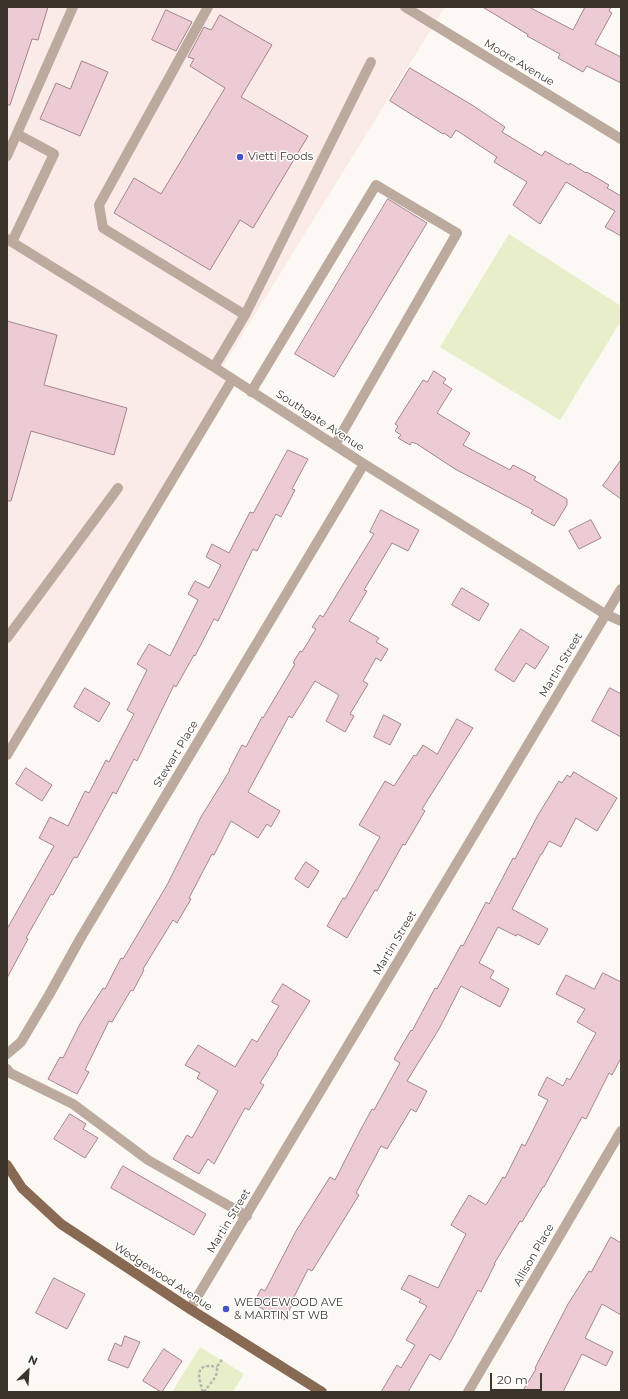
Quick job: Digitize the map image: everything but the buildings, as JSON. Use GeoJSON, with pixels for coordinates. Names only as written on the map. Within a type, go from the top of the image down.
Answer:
{"type":"FeatureCollection","features":[{"type":"Feature","properties":{"kind":"main road","name":"Wedgewood Avenue"},"geometry":{"type":"LineString","coordinates":[[8,1170],[22,1188],[61,1224],[190,1309],[322,1392]]}},
{"type":"Feature","properties":{"kind":"street"},"geometry":{"type":"LineString","coordinates":[[7,156],[72,7]]}},
{"type":"Feature","properties":{"kind":"street"},"geometry":{"type":"LineString","coordinates":[[208,7],[99,205],[103,228],[245,315]]}},
{"type":"Feature","properties":{"kind":"street","name":"Moore Avenue"},"geometry":{"type":"LineString","coordinates":[[405,7],[621,139]]}},
{"type":"Feature","properties":{"kind":"street"},"geometry":{"type":"LineString","coordinates":[[214,367],[245,315],[371,62]]}},
{"type":"Feature","properties":{"kind":"street"},"geometry":{"type":"LineString","coordinates":[[9,240],[54,154],[17,134]]}},
{"type":"Feature","properties":{"kind":"street"},"geometry":{"type":"LineString","coordinates":[[251,392],[376,184],[458,233],[335,445]]}},
{"type":"Feature","properties":{"kind":"street","name":"Southgate Avenue"},"geometry":{"type":"LineString","coordinates":[[9,240],[214,367],[364,464],[605,614],[621,621]]}},
{"type":"Feature","properties":{"kind":"street"},"geometry":{"type":"LineString","coordinates":[[7,755],[232,380]]}},
{"type":"Feature","properties":{"kind":"street","name":"Stewart Place"},"geometry":{"type":"LineString","coordinates":[[7,1054],[21,1042],[80,939],[364,464]]}},
{"type":"Feature","properties":{"kind":"street"},"geometry":{"type":"LineString","coordinates":[[7,638],[118,488]]}},
{"type":"Feature","properties":{"kind":"street","name":"Martin Street"},"geometry":{"type":"LineString","coordinates":[[190,1309],[621,589]]}},
{"type":"Feature","properties":{"kind":"street"},"geometry":{"type":"LineString","coordinates":[[7,1069],[10,1073],[74,1104],[148,1160],[247,1216]]}},
{"type":"Feature","properties":{"kind":"street","name":"Allison Place"},"geometry":{"type":"LineString","coordinates":[[468,1392],[621,1131]]}},
{"type":"Feature","properties":{"kind":"path"},"geometry":{"type":"LineString","coordinates":[[204,1392],[214,1379],[217,1373],[217,1368],[223,1358]]}},
{"type":"Feature","properties":{"kind":"path"},"geometry":{"type":"LineString","coordinates":[[204,1392],[198,1377],[199,1371],[204,1367],[209,1366],[217,1368]]}},
{"type":"Feature","properties":{"kind":"shaded area"},"geometry":{"type":"Polygon","coordinates":[[[7,7],[445,7],[220,371],[232,380],[7,755],[7,7]]]}},
{"type":"Feature","properties":{"kind":"green space"},"geometry":{"type":"Polygon","coordinates":[[[509,234],[621,306],[621,321],[560,420],[440,347],[509,234]]]}},
{"type":"Feature","properties":{"kind":"green space"},"geometry":{"type":"Polygon","coordinates":[[[200,1347],[244,1374],[233,1392],[172,1392],[200,1347]]]}},
{"type":"Feature","properties":{"kind":"place","name":"Vietti Foods"},"geometry":{"type":"Point","coordinates":[240,157]}},
{"type":"Feature","properties":{"kind":"place","name":"WEDGEWOOD AVE & MARTIN ST WB"},"geometry":{"type":"Point","coordinates":[226,1309]}}]}
